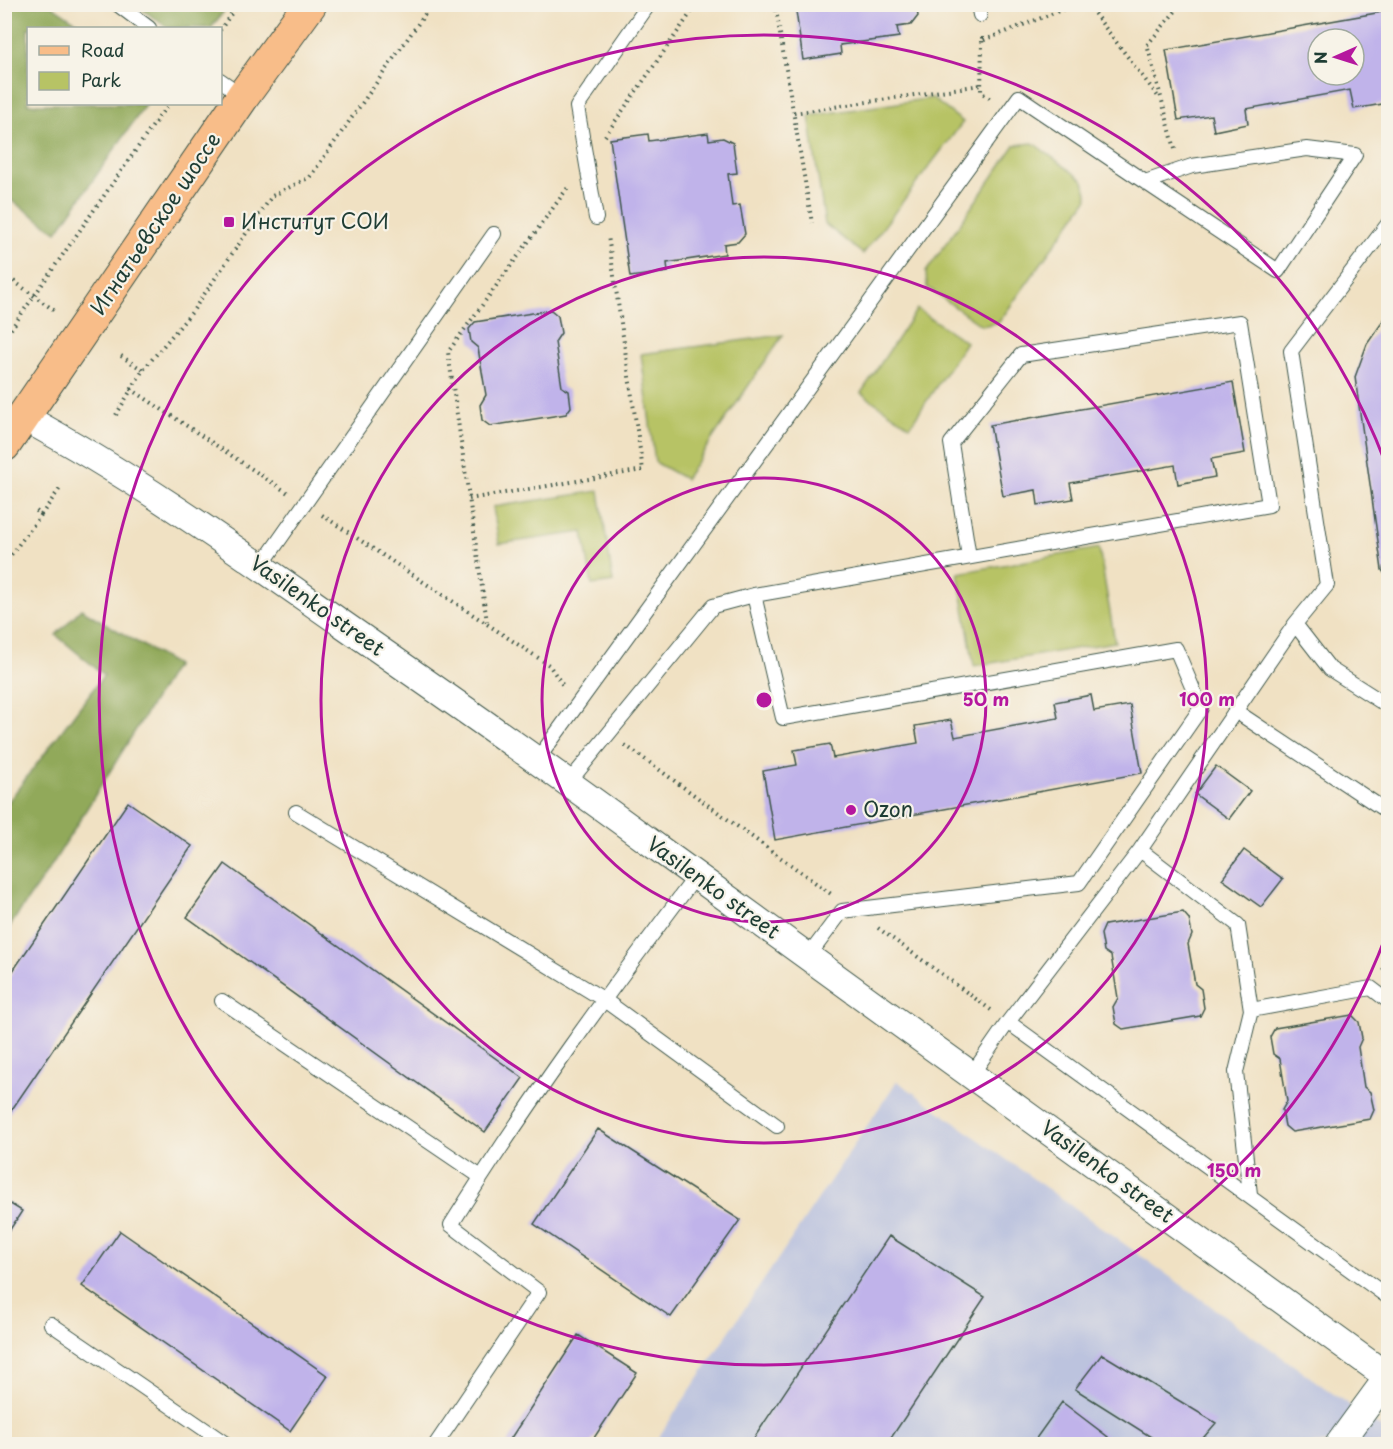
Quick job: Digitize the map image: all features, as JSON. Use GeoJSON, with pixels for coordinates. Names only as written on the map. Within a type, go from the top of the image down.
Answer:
{"type":"FeatureCollection","features":[{"type":"Feature","properties":{"kind":"main road","name":"Игнатьевское шоссе"},"geometry":{"type":"LineString","coordinates":[[222,104],[232,88],[310,4]]}},
{"type":"Feature","properties":{"kind":"main road","name":"Игнатьевское шоссе"},"geometry":{"type":"LineString","coordinates":[[4,445],[25,418],[221,105]]}},
{"type":"Feature","properties":{"kind":"street","name":"Vasilenko street"},"geometry":{"type":"LineString","coordinates":[[25,418],[87,452],[261,566],[569,782],[807,958],[972,1074],[1389,1377]]}},
{"type":"Feature","properties":{"kind":"street"},"geometry":{"type":"LineString","coordinates":[[1339,1444],[1389,1377]]}},
{"type":"Feature","properties":{"kind":"lane"},"geometry":{"type":"LineString","coordinates":[[117,4],[149,27]]}},
{"type":"Feature","properties":{"kind":"lane"},"geometry":{"type":"LineString","coordinates":[[596,218],[577,107],[649,4]]}},
{"type":"Feature","properties":{"kind":"lane"},"geometry":{"type":"LineString","coordinates":[[537,760],[1019,97],[1145,182],[1278,271],[1355,155],[1306,149],[1192,166],[1145,182]]}},
{"type":"Feature","properties":{"kind":"lane"},"geometry":{"type":"LineString","coordinates":[[972,1074],[1008,1022],[1140,850],[1237,712],[1295,624],[1327,585],[1291,351],[1389,224]]}},
{"type":"Feature","properties":{"kind":"lane"},"geometry":{"type":"LineString","coordinates":[[261,566],[494,234]]}},
{"type":"Feature","properties":{"kind":"lane"},"geometry":{"type":"LineString","coordinates":[[569,782],[713,606],[754,595],[1269,505],[1240,322],[1021,355],[951,443],[969,557]]}},
{"type":"Feature","properties":{"kind":"lane"},"geometry":{"type":"LineString","coordinates":[[754,595],[783,718],[1176,649],[1201,708],[1079,884],[842,911],[807,958]]}},
{"type":"Feature","properties":{"kind":"lane"},"geometry":{"type":"LineString","coordinates":[[1295,624],[1330,669],[1389,706]]}},
{"type":"Feature","properties":{"kind":"lane"},"geometry":{"type":"LineString","coordinates":[[1237,712],[1389,812]]}},
{"type":"Feature","properties":{"kind":"lane"},"geometry":{"type":"LineString","coordinates":[[296,812],[603,999],[777,1126]]}},
{"type":"Feature","properties":{"kind":"lane"},"geometry":{"type":"LineString","coordinates":[[1140,850],[1238,925],[1251,1010],[1236,1072],[1250,1194]]}},
{"type":"Feature","properties":{"kind":"lane"},"geometry":{"type":"LineString","coordinates":[[436,1444],[539,1292],[451,1226],[481,1177],[603,999],[696,876]]}},
{"type":"Feature","properties":{"kind":"lane"},"geometry":{"type":"LineString","coordinates":[[1251,1010],[1371,988],[1389,1001]]}},
{"type":"Feature","properties":{"kind":"lane"},"geometry":{"type":"LineString","coordinates":[[222,1001],[481,1177]]}},
{"type":"Feature","properties":{"kind":"lane"},"geometry":{"type":"LineString","coordinates":[[1008,1022],[1250,1194],[1389,1297]]}},
{"type":"Feature","properties":{"kind":"lane"},"geometry":{"type":"LineString","coordinates":[[51,1324],[226,1444]]}},
{"type":"Feature","properties":{"kind":"path"},"geometry":{"type":"LineString","coordinates":[[222,27],[238,4]]}},
{"type":"Feature","properties":{"kind":"path"},"geometry":{"type":"LineString","coordinates":[[116,415],[143,370],[192,312],[272,196],[310,177],[432,4]]}},
{"type":"Feature","properties":{"kind":"path"},"geometry":{"type":"LineString","coordinates":[[487,623],[447,352],[587,161],[697,4]]}},
{"type":"Feature","properties":{"kind":"path"},"geometry":{"type":"LineString","coordinates":[[775,4],[812,223]]}},
{"type":"Feature","properties":{"kind":"path"},"geometry":{"type":"LineString","coordinates":[[982,41],[1077,4]]}},
{"type":"Feature","properties":{"kind":"path"},"geometry":{"type":"LineString","coordinates":[[1087,4],[1162,103]]}},
{"type":"Feature","properties":{"kind":"path"},"geometry":{"type":"LineString","coordinates":[[1181,170],[1146,45],[1180,5],[1192,4]]}},
{"type":"Feature","properties":{"kind":"path"},"geometry":{"type":"LineString","coordinates":[[979,10],[982,41],[981,92],[1008,112]]}},
{"type":"Feature","properties":{"kind":"path"},"geometry":{"type":"LineString","coordinates":[[794,113],[981,85]]}},
{"type":"Feature","properties":{"kind":"path"},"geometry":{"type":"LineString","coordinates":[[4,339],[167,105]]}},
{"type":"Feature","properties":{"kind":"path"},"geometry":{"type":"LineString","coordinates":[[469,499],[643,470],[607,233]]}},
{"type":"Feature","properties":{"kind":"path"},"geometry":{"type":"LineString","coordinates":[[4,274],[55,311]]}},
{"type":"Feature","properties":{"kind":"path"},"geometry":{"type":"LineString","coordinates":[[121,356],[143,370]]}},
{"type":"Feature","properties":{"kind":"path"},"geometry":{"type":"LineString","coordinates":[[4,564],[61,487]]}},
{"type":"Feature","properties":{"kind":"path"},"geometry":{"type":"LineString","coordinates":[[34,509],[41,515]]}},
{"type":"Feature","properties":{"kind":"shaded area"},"geometry":{"type":"Polygon","coordinates":[[[897,1081],[1388,1433],[1388,1444],[654,1444],[897,1081]]]}},
{"type":"Feature","properties":{"kind":"green space"},"geometry":{"type":"Polygon","coordinates":[[[6,5],[51,5],[84,27],[27,27],[27,105],[145,105],[57,232],[5,196],[6,5]]]}},
{"type":"Feature","properties":{"kind":"green space"},"geometry":{"type":"Polygon","coordinates":[[[136,5],[229,5],[212,27],[167,27],[136,5]]]}},
{"type":"Feature","properties":{"kind":"green space"},"geometry":{"type":"Polygon","coordinates":[[[932,98],[963,122],[863,254],[825,224],[809,116],[932,98]]]}},
{"type":"Feature","properties":{"kind":"green space"},"geometry":{"type":"Polygon","coordinates":[[[1033,143],[1084,181],[1088,198],[999,322],[982,326],[927,287],[926,272],[1015,145],[1033,143]]]}},
{"type":"Feature","properties":{"kind":"green space"},"geometry":{"type":"Polygon","coordinates":[[[917,309],[966,342],[910,426],[861,393],[917,309]]]}},
{"type":"Feature","properties":{"kind":"green space"},"geometry":{"type":"Polygon","coordinates":[[[783,335],[685,479],[655,462],[641,354],[783,335]]]}},
{"type":"Feature","properties":{"kind":"green space"},"geometry":{"type":"Polygon","coordinates":[[[599,491],[613,582],[592,585],[583,532],[499,544],[493,507],[599,491]]]}},
{"type":"Feature","properties":{"kind":"green space"},"geometry":{"type":"Polygon","coordinates":[[[1099,548],[1115,642],[974,666],[958,573],[1099,548]]]}},
{"type":"Feature","properties":{"kind":"green space"},"geometry":{"type":"Polygon","coordinates":[[[81,609],[176,665],[53,863],[5,933],[5,806],[104,675],[56,635],[81,609]]]}},
{"type":"Feature","properties":{"kind":"building"},"geometry":{"type":"Polygon","coordinates":[[[795,4],[916,4],[918,16],[911,25],[897,27],[899,37],[840,45],[841,54],[803,60],[795,4]]]}},
{"type":"Feature","properties":{"kind":"building"},"geometry":{"type":"Polygon","coordinates":[[[1388,11],[1388,103],[1354,109],[1350,90],[1246,109],[1248,124],[1214,131],[1211,115],[1178,120],[1166,50],[1388,11]]]}},
{"type":"Feature","properties":{"kind":"building"},"geometry":{"type":"Polygon","coordinates":[[[708,133],[709,140],[723,138],[733,143],[737,173],[728,174],[732,206],[740,205],[745,234],[738,242],[724,244],[725,254],[667,263],[668,272],[630,277],[610,139],[648,134],[649,141],[708,133]]]}},
{"type":"Feature","properties":{"kind":"building"},"geometry":{"type":"Polygon","coordinates":[[[551,310],[558,316],[561,333],[555,342],[562,387],[569,391],[571,407],[566,414],[490,426],[482,420],[480,405],[486,395],[478,348],[471,342],[469,329],[475,322],[551,310]]]}},
{"type":"Feature","properties":{"kind":"building"},"geometry":{"type":"Polygon","coordinates":[[[1388,314],[1388,579],[1382,570],[1355,377],[1367,344],[1388,314]]]}},
{"type":"Feature","properties":{"kind":"building"},"geometry":{"type":"Polygon","coordinates":[[[1233,382],[1245,453],[1211,459],[1215,477],[1178,484],[1175,465],[1070,483],[1073,499],[1038,505],[1036,490],[1003,496],[990,425],[1233,382]]]}},
{"type":"Feature","properties":{"kind":"building"},"geometry":{"type":"Polygon","coordinates":[[[1091,695],[1094,711],[1130,705],[1142,773],[775,840],[763,771],[797,765],[794,750],[830,744],[833,758],[918,743],[915,726],[951,720],[955,737],[1058,718],[1055,702],[1091,695]]]}},
{"type":"Feature","properties":{"kind":"building"},"geometry":{"type":"Polygon","coordinates":[[[1216,766],[1250,791],[1229,819],[1195,794],[1216,766]]]}},
{"type":"Feature","properties":{"kind":"building"},"geometry":{"type":"Polygon","coordinates":[[[128,802],[192,846],[4,1121],[4,984],[128,802]]]}},
{"type":"Feature","properties":{"kind":"building"},"geometry":{"type":"Polygon","coordinates":[[[1244,850],[1283,879],[1261,907],[1222,879],[1244,850]]]}},
{"type":"Feature","properties":{"kind":"building"},"geometry":{"type":"Polygon","coordinates":[[[225,864],[523,1078],[485,1132],[187,917],[225,864]]]}},
{"type":"Feature","properties":{"kind":"building"},"geometry":{"type":"Polygon","coordinates":[[[1183,912],[1189,919],[1192,935],[1188,944],[1195,984],[1201,989],[1204,1008],[1200,1016],[1123,1029],[1116,1024],[1113,1007],[1118,998],[1111,956],[1104,951],[1101,934],[1105,925],[1183,912]]]}},
{"type":"Feature","properties":{"kind":"building"},"geometry":{"type":"Polygon","coordinates":[[[1352,1015],[1359,1022],[1362,1038],[1358,1047],[1364,1087],[1370,1092],[1374,1110],[1370,1119],[1292,1132],[1285,1126],[1282,1110],[1287,1101],[1280,1059],[1273,1054],[1270,1037],[1275,1028],[1352,1015]]]}},
{"type":"Feature","properties":{"kind":"building"},"geometry":{"type":"Polygon","coordinates":[[[598,1129],[740,1220],[671,1317],[534,1224],[598,1129]]]}},
{"type":"Feature","properties":{"kind":"building"},"geometry":{"type":"Polygon","coordinates":[[[4,1200],[22,1211],[4,1239],[4,1200]]]}},
{"type":"Feature","properties":{"kind":"building"},"geometry":{"type":"Polygon","coordinates":[[[120,1231],[328,1376],[290,1431],[82,1286],[120,1231]]]}},
{"type":"Feature","properties":{"kind":"building"},"geometry":{"type":"Polygon","coordinates":[[[889,1236],[985,1297],[887,1444],[750,1444],[889,1236]]]}},
{"type":"Feature","properties":{"kind":"building"},"geometry":{"type":"Polygon","coordinates":[[[578,1335],[637,1373],[590,1444],[507,1444],[578,1335]]]}},
{"type":"Feature","properties":{"kind":"building"},"geometry":{"type":"Polygon","coordinates":[[[1102,1354],[1216,1423],[1198,1444],[1162,1444],[1075,1389],[1102,1354]]]}},
{"type":"Feature","properties":{"kind":"building"},"geometry":{"type":"Polygon","coordinates":[[[1062,1402],[1108,1437],[1103,1444],[1032,1444],[1062,1402]]]}},
{"type":"Feature","properties":{"kind":"place","name":"Институт СОИ"},"geometry":{"type":"Point","coordinates":[229,222]}},
{"type":"Feature","properties":{"kind":"place","name":"Ozon"},"geometry":{"type":"Point","coordinates":[851,810]}}]}
